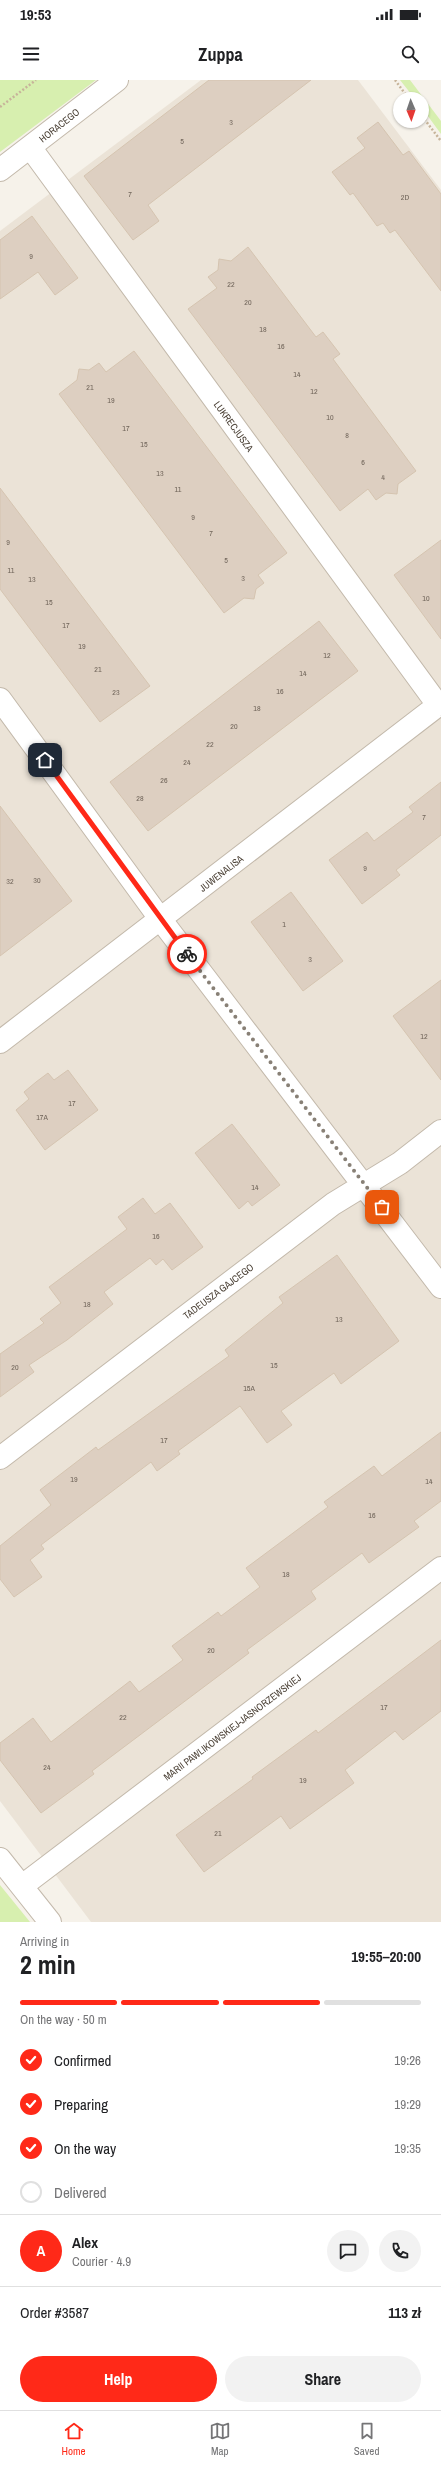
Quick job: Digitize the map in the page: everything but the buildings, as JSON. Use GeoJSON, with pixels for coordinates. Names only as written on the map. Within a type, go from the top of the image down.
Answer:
{"type":"FeatureCollection","features":[{"type":"Feature","properties":{"kind":"street","name":"HORACEGO"},"geometry":{"type":"LineString","coordinates":[[0,170],[117,80]]}},
{"type":"Feature","properties":{"kind":"street","name":"LUKRECJUSZA"},"geometry":{"type":"LineString","coordinates":[[30,147],[440,704]]}},
{"type":"Feature","properties":{"kind":"street"},"geometry":{"type":"LineString","coordinates":[[0,699],[161,920],[366,1185],[441,1287]]}},
{"type":"Feature","properties":{"kind":"street","name":"JUWENALISA"},"geometry":{"type":"LineString","coordinates":[[0,1042],[161,920],[440,704]]}},
{"type":"Feature","properties":{"kind":"street","name":"TADEUSZA GAJCEGO"},"geometry":{"type":"LineString","coordinates":[[0,1458],[333,1204],[366,1185],[441,1131]]}},
{"type":"Feature","properties":{"kind":"street","name":"MARII PAWLIKOWSKIEJ-JASNORZEWSKIEJ"},"geometry":{"type":"LineString","coordinates":[[22,1886],[441,1568]]}},
{"type":"Feature","properties":{"kind":"street"},"geometry":{"type":"LineString","coordinates":[[0,1859],[50,1922]]}},
{"type":"Feature","properties":{"kind":"path"},"geometry":{"type":"LineString","coordinates":[[0,107],[36,80]]}},
{"type":"Feature","properties":{"kind":"path"},"geometry":{"type":"LineString","coordinates":[[395,80],[404,92]]}},
{"type":"Feature","properties":{"kind":"path"},"geometry":{"type":"LineString","coordinates":[[429,125],[441,141]]}},
{"type":"Feature","properties":{"kind":"shaded area"},"geometry":{"type":"Polygon","coordinates":[[[201,80],[358,80],[441,190],[441,1922],[91,1922],[0,1801],[0,231],[201,80]]]}},
{"type":"Feature","properties":{"kind":"green space"},"geometry":{"type":"Polygon","coordinates":[[[0,80],[96,80],[0,152],[0,80]]]}},
{"type":"Feature","properties":{"kind":"green space"},"geometry":{"type":"Polygon","coordinates":[[[400,80],[410,80],[419,92],[409,92],[400,80]]]}},
{"type":"Feature","properties":{"kind":"green space"},"geometry":{"type":"Polygon","coordinates":[[[429,105],[441,121],[441,134],[429,118],[429,105]]]}},
{"type":"Feature","properties":{"kind":"green space"},"geometry":{"type":"Polygon","coordinates":[[[0,1885],[30,1922],[0,1922],[0,1885]]]}},
{"type":"Feature","properties":{"kind":"way so far"},"geometry":{"type":"LineString","coordinates":[[187,954],[382,1207]]}},
{"type":"Feature","properties":{"kind":"route"},"geometry":{"type":"LineString","coordinates":[[45,760],[187,954]]}}]}
